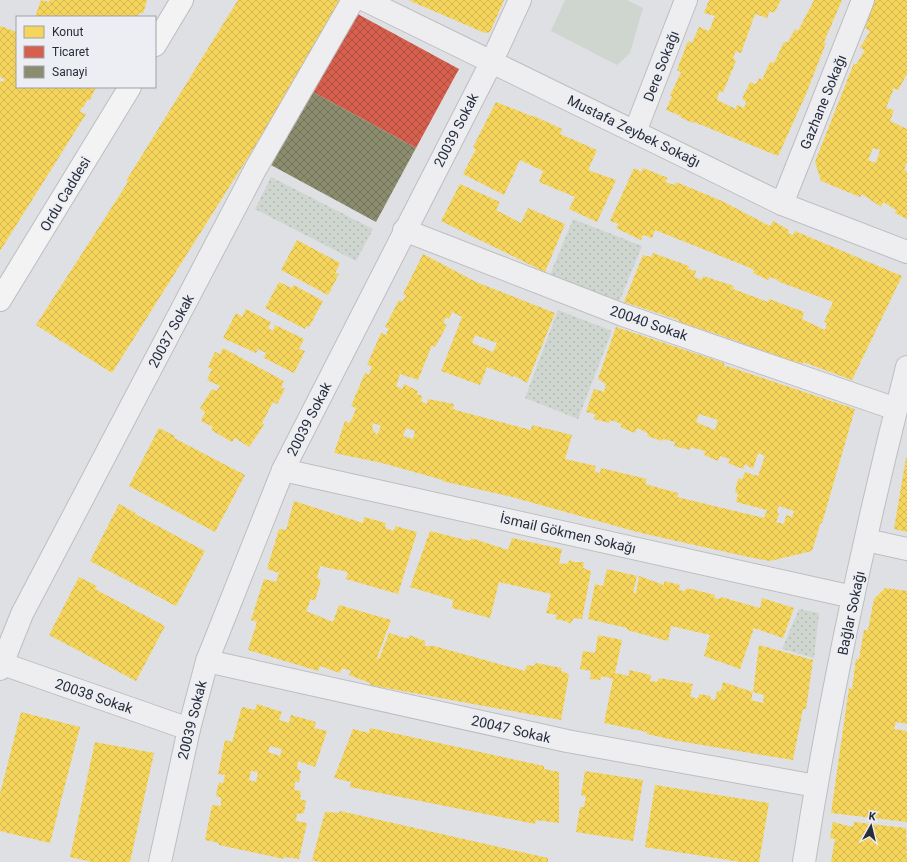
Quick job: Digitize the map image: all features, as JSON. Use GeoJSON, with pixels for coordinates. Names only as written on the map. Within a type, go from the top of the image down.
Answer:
{"type":"FeatureCollection","features":[{"type":"Feature","properties":{"kind":"main road"},"geometry":{"type":"LineString","coordinates":[[156,43],[182,0]]}},
{"type":"Feature","properties":{"kind":"main road","name":"Ordu Caddesi"},"geometry":{"type":"LineString","coordinates":[[0,300],[129,88]]}},
{"type":"Feature","properties":{"kind":"street","name":"20037 Sokak"},"geometry":{"type":"LineString","coordinates":[[1,665],[22,614],[252,176],[353,0]]}},
{"type":"Feature","properties":{"kind":"street","name":"Mustafa Zeybek Sokağı"},"geometry":{"type":"LineString","coordinates":[[365,0],[491,63],[782,204],[907,252]]}},
{"type":"Feature","properties":{"kind":"street","name":"20039 Sokak"},"geometry":{"type":"LineString","coordinates":[[160,862],[189,729],[207,662],[283,470],[404,230],[491,63],[520,0]]}},
{"type":"Feature","properties":{"kind":"street","name":"Dere Sokağı"},"geometry":{"type":"LineString","coordinates":[[635,132],[686,0]]}},
{"type":"Feature","properties":{"kind":"street","name":"Gazhane Sokağı"},"geometry":{"type":"LineString","coordinates":[[782,204],[864,0]]}},
{"type":"Feature","properties":{"kind":"street","name":"20040 Sokak"},"geometry":{"type":"LineString","coordinates":[[404,230],[622,315],[896,409]]}},
{"type":"Feature","properties":{"kind":"street","name":"Bağlar Sokağı"},"geometry":{"type":"LineString","coordinates":[[804,862],[816,786],[853,597],[907,367]]}},
{"type":"Feature","properties":{"kind":"street","name":"İsmail Gökmen Sokağı"},"geometry":{"type":"LineString","coordinates":[[283,470],[853,597]]}},
{"type":"Feature","properties":{"kind":"street"},"geometry":{"type":"LineString","coordinates":[[866,540],[907,549]]}},
{"type":"Feature","properties":{"kind":"street","name":"20047 Sokak"},"geometry":{"type":"LineString","coordinates":[[207,662],[567,741],[816,786]]}},
{"type":"Feature","properties":{"kind":"street","name":"20038 Sokak"},"geometry":{"type":"LineString","coordinates":[[1,665],[189,729]]}},
{"type":"Feature","properties":{"kind":"shaded area"},"geometry":{"type":"Polygon","coordinates":[[[565,0],[627,0],[643,8],[630,53],[617,65],[551,31],[565,0]]]}},
{"type":"Feature","properties":{"kind":"shaded area"},"geometry":{"type":"Polygon","coordinates":[[[271,177],[373,229],[356,261],[255,209],[271,177]]]}},
{"type":"Feature","properties":{"kind":"shaded area"},"geometry":{"type":"Polygon","coordinates":[[[573,219],[642,246],[619,302],[550,275],[573,219]]]}},
{"type":"Feature","properties":{"kind":"shaded area"},"geometry":{"type":"Polygon","coordinates":[[[558,310],[612,331],[578,419],[525,398],[558,310]]]}},
{"type":"Feature","properties":{"kind":"shaded area"},"geometry":{"type":"Polygon","coordinates":[[[799,609],[819,613],[814,658],[782,649],[799,609]]]}},
{"type":"Feature","properties":{"kind":"building: Konut"},"geometry":{"type":"Polygon","coordinates":[[[41,0],[49,2],[50,0],[147,0],[143,14],[140,12],[138,16],[35,16],[41,0]]]}},
{"type":"Feature","properties":{"kind":"building: Konut"},"geometry":{"type":"Polygon","coordinates":[[[238,0],[340,0],[342,8],[112,373],[36,325],[128,182],[126,181],[238,0]]]}},
{"type":"Feature","properties":{"kind":"building: Konut"},"geometry":{"type":"Polygon","coordinates":[[[408,0],[504,0],[490,32],[485,33],[408,0]]]}},
{"type":"Feature","properties":{"kind":"building: Konut"},"geometry":{"type":"Polygon","coordinates":[[[709,0],[781,0],[774,13],[770,11],[767,18],[755,14],[741,53],[736,51],[733,58],[736,61],[723,92],[719,92],[717,100],[736,109],[737,105],[744,108],[746,101],[742,99],[750,82],[756,84],[759,78],[762,80],[770,62],[774,63],[784,42],[788,42],[795,29],[798,31],[814,0],[842,0],[824,42],[826,43],[806,94],[778,156],[694,122],[693,123],[666,110],[672,96],[670,96],[681,72],[677,70],[688,41],[692,43],[699,27],[709,31],[715,16],[704,13],[709,0]]]}},
{"type":"Feature","properties":{"kind":"building: Konut"},"geometry":{"type":"Polygon","coordinates":[[[874,0],[907,0],[907,74],[898,90],[894,88],[886,108],[894,110],[890,121],[907,129],[907,162],[904,170],[907,171],[907,219],[895,213],[896,210],[883,202],[881,207],[862,194],[860,197],[821,181],[815,162],[854,63],[856,65],[865,50],[860,48],[870,31],[865,28],[874,0]],[[873,148],[868,160],[876,163],[880,150],[873,148]]]}},
{"type":"Feature","properties":{"kind":"building: Konut"},"geometry":{"type":"Polygon","coordinates":[[[0,26],[16,32],[16,88],[96,88],[90,100],[87,100],[80,112],[86,114],[0,251],[0,81],[3,82],[5,79],[0,77],[0,26]]]}},
{"type":"Feature","properties":{"kind":"building: Konut"},"geometry":{"type":"Polygon","coordinates":[[[496,102],[534,116],[562,129],[560,134],[597,150],[588,170],[616,180],[597,222],[569,209],[575,197],[539,182],[543,171],[520,160],[504,195],[463,174],[476,149],[473,147],[496,102]]]}},
{"type":"Feature","properties":{"kind":"building: Konut"},"geometry":{"type":"Polygon","coordinates":[[[634,168],[642,172],[643,168],[668,178],[665,182],[675,185],[676,182],[722,201],[770,226],[773,221],[789,230],[788,233],[793,235],[795,231],[902,276],[852,380],[803,362],[803,364],[789,360],[679,322],[679,320],[624,302],[643,255],[651,257],[653,253],[689,266],[688,269],[696,271],[694,277],[702,280],[703,276],[734,286],[733,289],[768,302],[769,299],[804,312],[802,319],[825,330],[827,323],[824,322],[833,302],[770,277],[768,280],[753,273],[754,270],[748,267],[655,230],[652,238],[643,235],[641,240],[616,228],[619,224],[610,221],[634,168]]]}},
{"type":"Feature","properties":{"kind":"building: Konut"},"geometry":{"type":"Polygon","coordinates":[[[460,184],[500,202],[496,210],[521,223],[528,208],[565,224],[545,272],[441,221],[460,184]]]}},
{"type":"Feature","properties":{"kind":"building: Konut"},"geometry":{"type":"Polygon","coordinates":[[[297,240],[340,263],[335,273],[339,274],[328,295],[281,270],[297,240]]]}},
{"type":"Feature","properties":{"kind":"building: Konut"},"geometry":{"type":"Polygon","coordinates":[[[423,254],[476,282],[555,313],[527,383],[513,375],[513,377],[487,367],[480,385],[441,371],[462,317],[452,312],[449,319],[446,317],[443,323],[447,325],[435,347],[432,345],[418,380],[400,374],[396,386],[402,389],[404,384],[418,391],[417,394],[422,396],[421,401],[427,404],[428,399],[454,404],[453,409],[531,430],[532,425],[572,435],[565,459],[596,466],[594,471],[600,473],[601,468],[647,479],[645,484],[678,493],[677,497],[764,518],[767,510],[736,502],[738,494],[735,492],[738,479],[740,478],[742,480],[745,472],[758,476],[765,456],[758,453],[753,469],[745,464],[743,469],[728,463],[730,459],[720,456],[718,461],[704,455],[705,451],[690,447],[690,450],[674,446],[675,442],[663,439],[662,441],[647,436],[648,433],[637,428],[635,433],[620,427],[622,424],[610,420],[609,423],[594,419],[595,414],[586,412],[594,389],[604,392],[606,384],[598,379],[616,327],[724,363],[725,368],[727,366],[855,409],[822,523],[819,524],[820,525],[812,551],[770,561],[753,558],[641,533],[512,497],[442,481],[443,480],[382,463],[334,453],[345,421],[350,423],[354,414],[356,408],[351,406],[365,373],[369,375],[372,366],[367,365],[381,333],[386,335],[389,329],[385,327],[399,300],[402,302],[406,296],[403,294],[423,254]],[[475,335],[472,343],[493,352],[497,343],[475,335]],[[699,414],[696,422],[715,430],[718,420],[699,414]],[[373,423],[372,428],[377,435],[381,426],[373,423]],[[406,428],[403,436],[413,439],[415,431],[406,428]],[[779,506],[777,512],[779,514],[776,522],[784,524],[786,515],[792,517],[794,511],[779,506]]]}},
{"type":"Feature","properties":{"kind":"building: Konut"},"geometry":{"type":"Polygon","coordinates":[[[279,282],[292,288],[294,285],[323,301],[309,327],[306,326],[305,329],[265,308],[279,282]]]}},
{"type":"Feature","properties":{"kind":"building: Konut"},"geometry":{"type":"Polygon","coordinates":[[[246,309],[271,322],[268,328],[273,331],[275,325],[304,339],[299,349],[305,351],[294,373],[264,358],[266,353],[258,349],[256,353],[223,338],[236,313],[242,317],[246,309]]]}},
{"type":"Feature","properties":{"kind":"building: Konut"},"geometry":{"type":"Polygon","coordinates":[[[223,348],[284,381],[281,387],[285,389],[277,404],[273,402],[262,423],[264,425],[249,447],[235,438],[232,442],[211,430],[213,427],[201,421],[205,412],[200,408],[212,389],[216,391],[220,386],[207,380],[212,369],[208,367],[215,352],[220,354],[223,348]]]}},
{"type":"Feature","properties":{"kind":"building: Konut"},"geometry":{"type":"Polygon","coordinates":[[[159,428],[175,436],[174,438],[245,475],[215,532],[129,486],[159,428]]]}},
{"type":"Feature","properties":{"kind":"building: Konut"},"geometry":{"type":"Polygon","coordinates":[[[907,458],[907,532],[894,529],[907,458]]]}},
{"type":"Feature","properties":{"kind":"building: Konut"},"geometry":{"type":"Polygon","coordinates":[[[294,501],[363,523],[364,517],[386,523],[385,528],[394,531],[395,526],[417,532],[398,594],[346,579],[348,572],[320,566],[317,578],[321,580],[315,601],[311,599],[306,611],[333,622],[339,605],[391,620],[377,658],[379,659],[389,633],[409,639],[409,635],[425,641],[425,646],[434,646],[525,671],[527,665],[534,666],[536,663],[562,668],[561,671],[569,674],[561,720],[370,685],[370,683],[349,675],[351,671],[342,668],[340,673],[320,666],[318,671],[248,650],[257,622],[251,620],[264,579],[276,582],[279,573],[267,569],[279,529],[286,530],[294,501]]]}},
{"type":"Feature","properties":{"kind":"building: Konut"},"geometry":{"type":"Polygon","coordinates":[[[119,504],[205,551],[176,606],[90,561],[119,504]]]}},
{"type":"Feature","properties":{"kind":"building: Konut"},"geometry":{"type":"Polygon","coordinates":[[[430,531],[470,541],[471,538],[508,550],[512,538],[562,549],[559,563],[567,564],[570,559],[573,562],[584,562],[583,568],[591,571],[582,619],[574,618],[570,624],[566,621],[555,619],[557,615],[546,613],[551,594],[499,582],[490,618],[452,608],[453,600],[410,587],[430,531]]]}},
{"type":"Feature","properties":{"kind":"building: Konut"},"geometry":{"type":"Polygon","coordinates":[[[607,569],[637,576],[633,593],[636,593],[639,576],[664,585],[664,581],[680,585],[679,590],[685,591],[687,588],[715,595],[714,598],[719,599],[721,597],[760,608],[762,598],[794,608],[783,638],[754,628],[740,669],[704,656],[710,635],[671,626],[668,641],[627,630],[627,628],[588,619],[595,584],[603,586],[607,569]]]}},
{"type":"Feature","properties":{"kind":"building: Konut"},"geometry":{"type":"Polygon","coordinates":[[[79,577],[97,586],[95,589],[165,626],[136,681],[49,635],[79,577]]]}},
{"type":"Feature","properties":{"kind":"building: Konut"},"geometry":{"type":"Polygon","coordinates":[[[885,588],[907,591],[907,724],[896,722],[894,729],[907,731],[907,822],[831,813],[849,688],[852,689],[856,659],[859,659],[864,630],[868,630],[874,599],[885,588]]]}},
{"type":"Feature","properties":{"kind":"building: Konut"},"geometry":{"type":"Polygon","coordinates":[[[598,635],[622,640],[615,673],[629,676],[629,670],[651,675],[650,681],[657,682],[659,678],[693,684],[690,696],[698,699],[699,694],[711,696],[710,699],[715,700],[717,691],[721,691],[723,682],[753,692],[759,645],[813,660],[806,709],[803,709],[793,760],[678,741],[647,734],[647,732],[604,723],[613,679],[602,676],[600,680],[590,679],[591,671],[580,669],[583,651],[595,653],[598,635]],[[753,692],[751,700],[763,703],[764,695],[753,692]]]}},
{"type":"Feature","properties":{"kind":"building: Konut"},"geometry":{"type":"Polygon","coordinates":[[[257,704],[282,712],[279,720],[289,723],[291,715],[316,722],[314,728],[327,731],[315,767],[298,761],[297,769],[301,771],[299,782],[295,782],[294,790],[301,791],[300,799],[306,801],[304,813],[297,814],[296,821],[307,823],[299,859],[284,857],[284,859],[219,845],[219,843],[205,840],[212,805],[221,806],[221,798],[216,796],[218,785],[220,782],[223,784],[225,775],[218,774],[225,740],[232,742],[242,707],[255,710],[257,704]],[[270,746],[268,752],[280,756],[282,749],[270,746]],[[251,771],[249,780],[256,782],[258,772],[251,771]]]}},
{"type":"Feature","properties":{"kind":"building: Konut"},"geometry":{"type":"Polygon","coordinates":[[[21,712],[80,727],[50,843],[0,831],[0,794],[21,712]]]}},
{"type":"Feature","properties":{"kind":"building: Konut"},"geometry":{"type":"Polygon","coordinates":[[[370,728],[544,766],[544,769],[559,772],[559,823],[536,820],[535,824],[350,787],[351,782],[334,778],[353,729],[369,733],[370,728]]]}},
{"type":"Feature","properties":{"kind":"building: Konut"},"geometry":{"type":"Polygon","coordinates":[[[95,742],[154,753],[130,862],[92,862],[70,857],[95,742]]]}},
{"type":"Feature","properties":{"kind":"building: Konut"},"geometry":{"type":"Polygon","coordinates":[[[585,771],[643,780],[633,841],[576,832],[580,807],[584,807],[586,796],[581,795],[585,771]]]}},
{"type":"Feature","properties":{"kind":"building: Konut"},"geometry":{"type":"Polygon","coordinates":[[[655,785],[769,803],[759,862],[741,862],[645,847],[655,785]]]}},
{"type":"Feature","properties":{"kind":"building: Konut"},"geometry":{"type":"Polygon","coordinates":[[[340,811],[548,858],[548,862],[320,862],[312,860],[325,812],[339,813],[340,811]]]}},
{"type":"Feature","properties":{"kind":"building: Konut"},"geometry":{"type":"Polygon","coordinates":[[[833,822],[853,827],[854,822],[906,828],[907,862],[831,862],[835,839],[830,838],[833,822]]]}},
{"type":"Feature","properties":{"kind":"building: Ticaret"},"geometry":{"type":"Polygon","coordinates":[[[354,12],[459,69],[416,148],[311,91],[354,12]]]}},
{"type":"Feature","properties":{"kind":"building: Sanayi"},"geometry":{"type":"Polygon","coordinates":[[[311,91],[416,148],[376,222],[271,165],[311,91]]]}}]}
